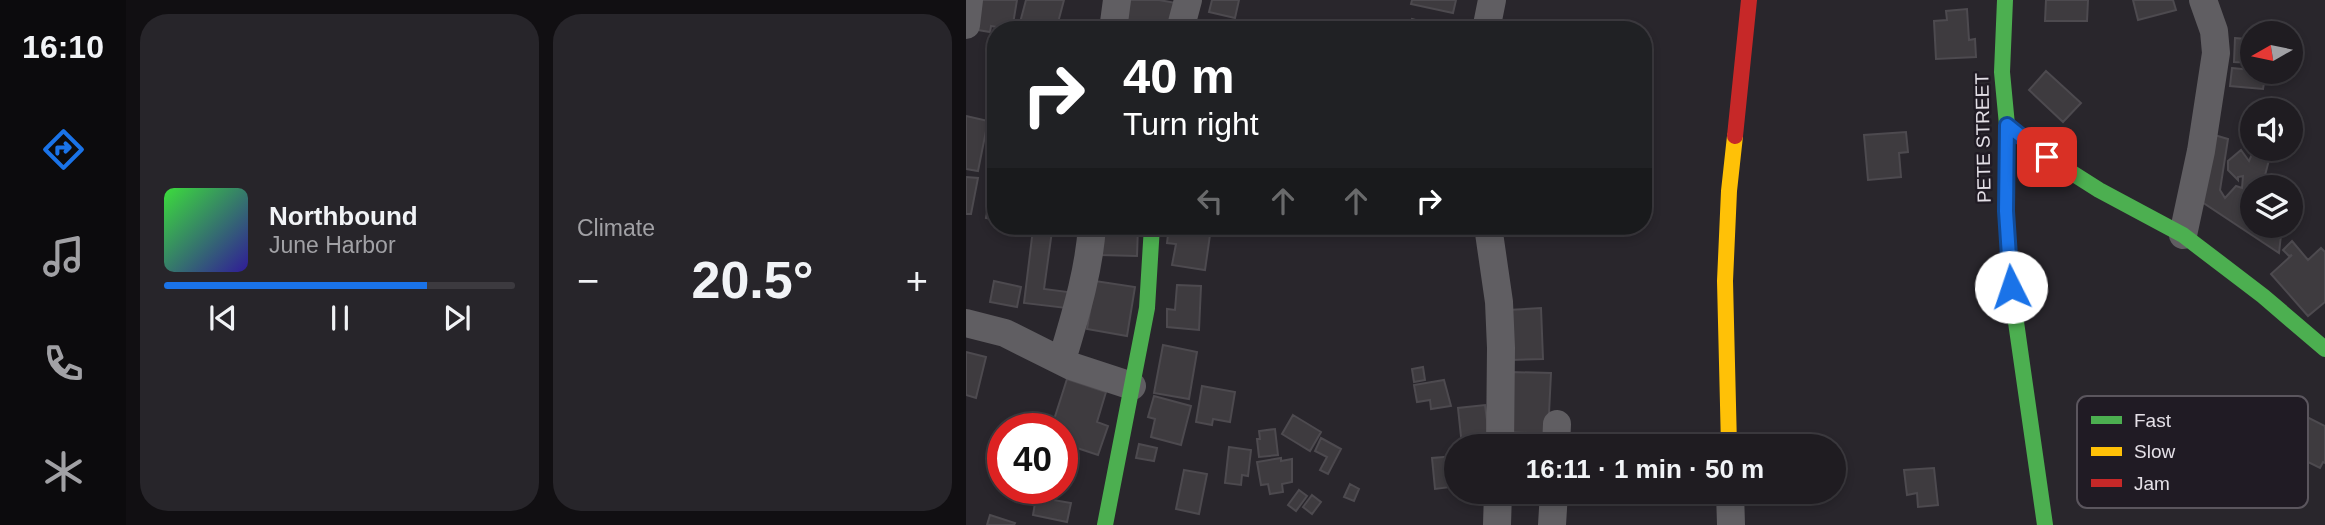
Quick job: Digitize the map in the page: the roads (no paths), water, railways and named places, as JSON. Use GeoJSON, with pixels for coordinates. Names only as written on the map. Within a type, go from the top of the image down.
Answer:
{"type":"FeatureCollection","features":[{"type":"Feature","properties":{"kind":"street"},"geometry":{"type":"LineString","coordinates":[[966,25],[970,0]]}},
{"type":"Feature","properties":{"kind":"street"},"geometry":{"type":"LineString","coordinates":[[1114,21],[1117,0]]}},
{"type":"Feature","properties":{"kind":"street"},"geometry":{"type":"LineString","coordinates":[[1182,21],[1188,0]]}},
{"type":"Feature","properties":{"kind":"street"},"geometry":{"type":"LineString","coordinates":[[1488,21],[1492,0]]}},
{"type":"Feature","properties":{"kind":"street"},"geometry":{"type":"LineString","coordinates":[[1729,434],[1725,281],[1729,191],[1749,0]]}},
{"type":"Feature","properties":{"kind":"street","name":"PETE STREET"},"geometry":{"type":"LineString","coordinates":[[2005,0],[2002,72],[2007,125],[2006,211],[2011,287],[2045,525]]}},
{"type":"Feature","properties":{"kind":"street"},"geometry":{"type":"LineString","coordinates":[[2183,235],[2201,151],[2216,53],[2214,31],[2203,0]]}},
{"type":"Feature","properties":{"kind":"street"},"geometry":{"type":"LineString","coordinates":[[2007,125],[2047,157],[2099,190],[2183,235],[2263,296],[2325,349]]}},
{"type":"Feature","properties":{"kind":"street"},"geometry":{"type":"LineString","coordinates":[[1062,360],[1082,291],[1092,235]]}},
{"type":"Feature","properties":{"kind":"street"},"geometry":{"type":"LineString","coordinates":[[1105,525],[1147,308],[1151,235]]}},
{"type":"Feature","properties":{"kind":"street"},"geometry":{"type":"LineString","coordinates":[[1489,235],[1499,302],[1500,434]]}},
{"type":"Feature","properties":{"kind":"street"},"geometry":{"type":"LineString","coordinates":[[966,323],[1005,333],[1062,360],[1132,386]]}},
{"type":"Feature","properties":{"kind":"street"},"geometry":{"type":"LineString","coordinates":[[1497,525],[1498,504]]}},
{"type":"Feature","properties":{"kind":"street"},"geometry":{"type":"LineString","coordinates":[[1552,525],[1553,504]]}},
{"type":"Feature","properties":{"kind":"street"},"geometry":{"type":"LineString","coordinates":[[1730,504],[1731,525]]}}]}
